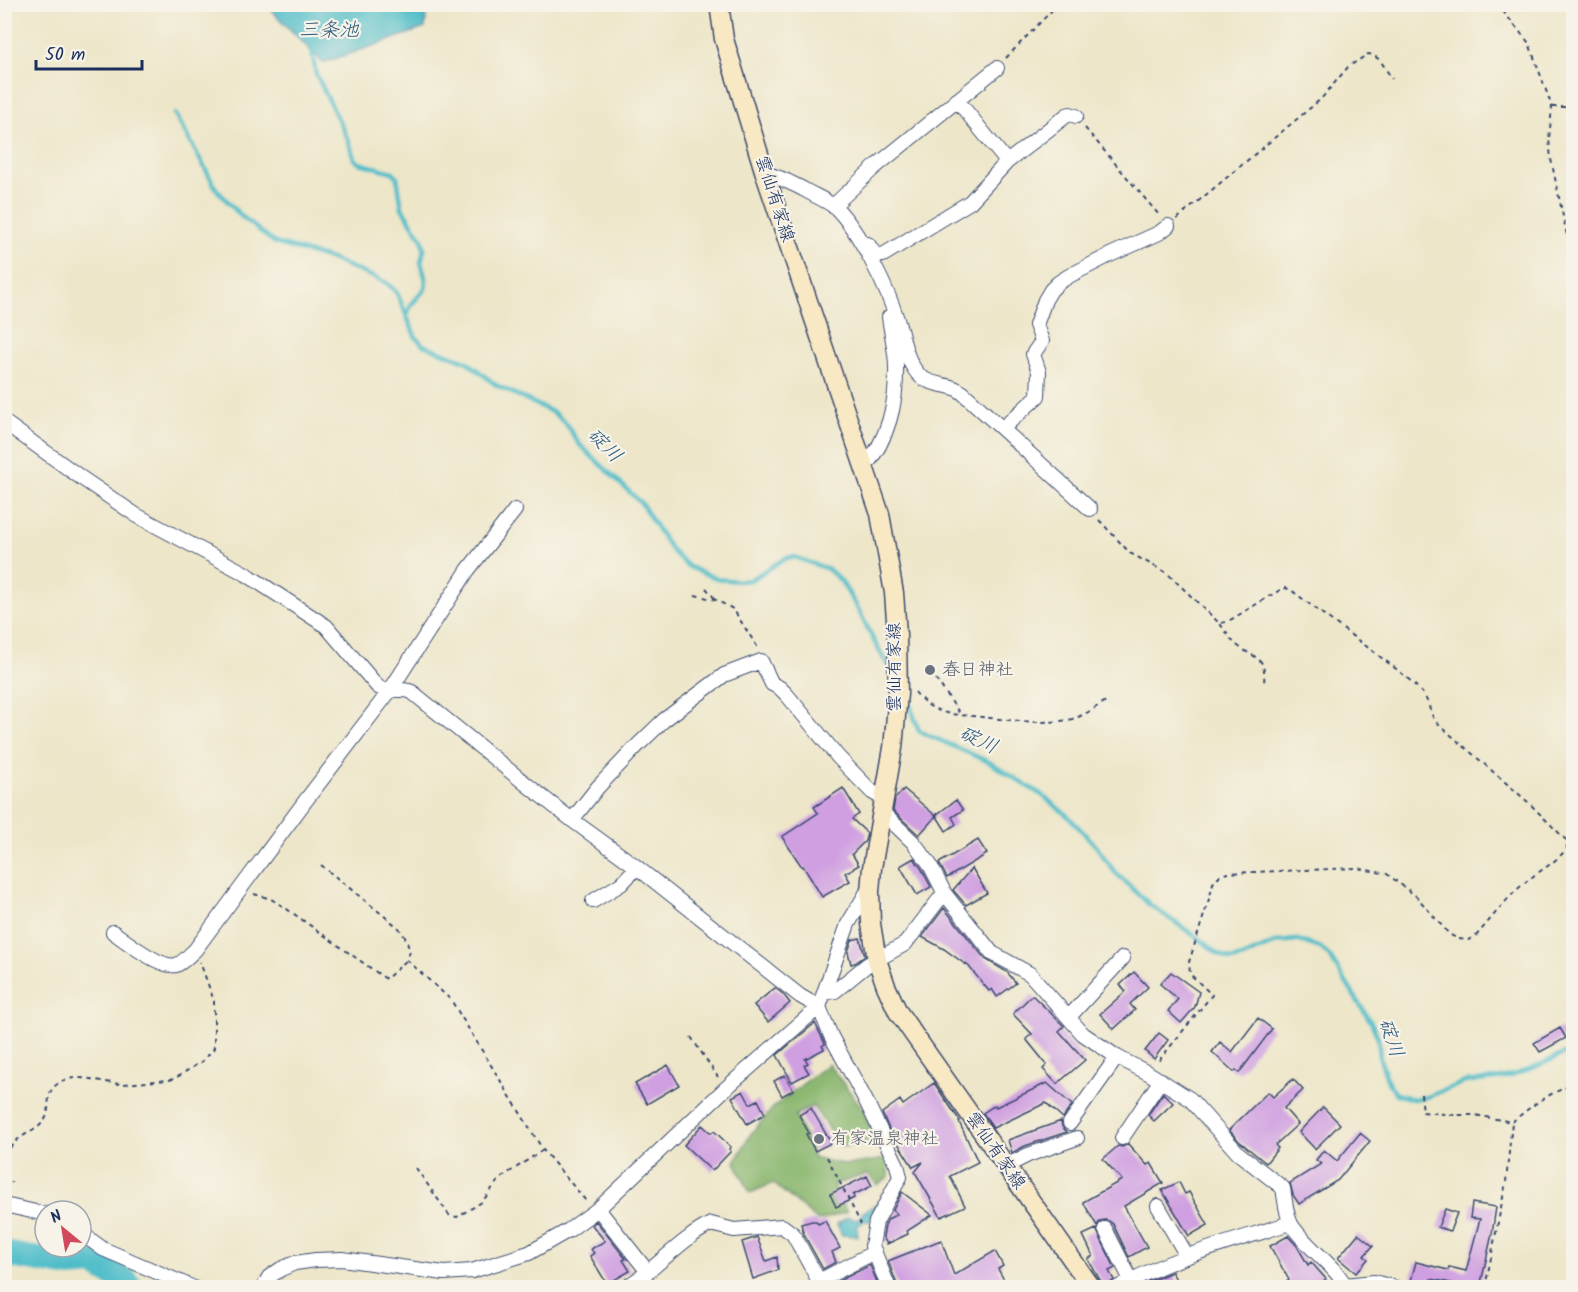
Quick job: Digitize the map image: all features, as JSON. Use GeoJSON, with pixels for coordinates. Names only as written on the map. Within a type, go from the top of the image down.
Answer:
{"type":"FeatureCollection","features":[{"type":"Feature","properties":{"kind":"main road","name":"雲仙有家線"},"geometry":{"type":"LineString","coordinates":[[719,4],[724,39],[765,174],[880,514],[894,593],[898,670],[904,691],[872,868],[871,924],[877,960],[898,1012],[1092,1287]]}},
{"type":"Feature","properties":{"kind":"street"},"geometry":{"type":"LineString","coordinates":[[833,206],[875,167],[997,68]]}},
{"type":"Feature","properties":{"kind":"street"},"geometry":{"type":"LineString","coordinates":[[957,100],[1007,162]]}},
{"type":"Feature","properties":{"kind":"street"},"geometry":{"type":"LineString","coordinates":[[858,237],[862,237],[875,254],[883,255],[970,202],[1007,162],[1067,115],[1076,116]]}},
{"type":"Feature","properties":{"kind":"street"},"geometry":{"type":"LineString","coordinates":[[765,174],[786,180],[833,206],[848,222],[886,291],[898,321],[906,352],[913,367],[921,376],[929,381],[953,387],[963,393],[1090,509]]}},
{"type":"Feature","properties":{"kind":"street"},"geometry":{"type":"LineString","coordinates":[[1003,429],[1038,396],[1039,372],[1033,354],[1042,341],[1036,325],[1051,290],[1068,276],[1158,234],[1168,226]]}},
{"type":"Feature","properties":{"kind":"street"},"geometry":{"type":"LineString","coordinates":[[864,467],[872,459],[882,441],[892,414],[895,392],[896,366],[886,291]]}},
{"type":"Feature","properties":{"kind":"street"},"geometry":{"type":"LineString","coordinates":[[4,422],[136,515],[246,574],[326,626],[378,687],[389,692],[402,689],[412,692],[572,820],[637,867],[800,996],[822,1000]]}},
{"type":"Feature","properties":{"kind":"street"},"geometry":{"type":"LineString","coordinates":[[113,932],[154,959],[174,966],[195,950],[389,692],[468,570],[515,510]]}},
{"type":"Feature","properties":{"kind":"street"},"geometry":{"type":"LineString","coordinates":[[572,820],[598,787],[664,720],[724,675],[761,661],[772,684],[787,695],[914,843],[929,863],[945,894],[992,953],[1030,974],[1083,1034],[1117,1057],[1190,1099],[1238,1154],[1283,1188],[1290,1223],[1345,1286],[1374,1282],[1396,1287]]}},
{"type":"Feature","properties":{"kind":"street"},"geometry":{"type":"LineString","coordinates":[[594,901],[621,884],[637,867]]}},
{"type":"Feature","properties":{"kind":"street"},"geometry":{"type":"LineString","coordinates":[[870,891],[867,892],[848,924],[822,1000],[831,1036],[897,1164],[900,1177],[876,1222],[872,1246],[890,1287]]}},
{"type":"Feature","properties":{"kind":"street"},"geometry":{"type":"LineString","coordinates":[[263,1287],[269,1277],[281,1269],[295,1263],[316,1260],[342,1259],[444,1273],[472,1271],[529,1253],[569,1230],[598,1209],[822,1000],[867,964],[905,944],[945,894]]}},
{"type":"Feature","properties":{"kind":"street"},"geometry":{"type":"LineString","coordinates":[[1069,1017],[1123,958]]}},
{"type":"Feature","properties":{"kind":"street"},"geometry":{"type":"LineString","coordinates":[[1070,1123],[1117,1057]]}},
{"type":"Feature","properties":{"kind":"street"},"geometry":{"type":"LineString","coordinates":[[1122,1138],[1155,1077]]}},
{"type":"Feature","properties":{"kind":"street"},"geometry":{"type":"LineString","coordinates":[[1005,1166],[1028,1155],[1077,1138]]}},
{"type":"Feature","properties":{"kind":"street"},"geometry":{"type":"LineString","coordinates":[[4,1205],[33,1211]]}},
{"type":"Feature","properties":{"kind":"street"},"geometry":{"type":"LineString","coordinates":[[1158,1206],[1187,1256]]}},
{"type":"Feature","properties":{"kind":"street"},"geometry":{"type":"LineString","coordinates":[[598,1209],[648,1272]]}},
{"type":"Feature","properties":{"kind":"street"},"geometry":{"type":"LineString","coordinates":[[1117,1287],[1187,1256],[1290,1223]]}},
{"type":"Feature","properties":{"kind":"street"},"geometry":{"type":"LineString","coordinates":[[631,1287],[631,1284],[688,1239],[711,1224],[734,1230],[782,1226],[793,1234],[819,1281],[875,1252]]}},
{"type":"Feature","properties":{"kind":"street"},"geometry":{"type":"LineString","coordinates":[[1105,1229],[1131,1280]]}},
{"type":"Feature","properties":{"kind":"street"},"geometry":{"type":"LineString","coordinates":[[93,1242],[103,1249],[194,1287]]}},
{"type":"Feature","properties":{"kind":"path"},"geometry":{"type":"LineString","coordinates":[[997,68],[1058,4]]}},
{"type":"Feature","properties":{"kind":"path"},"geometry":{"type":"LineString","coordinates":[[1497,4],[1529,43],[1552,107],[1549,140],[1551,159],[1574,269]]}},
{"type":"Feature","properties":{"kind":"path"},"geometry":{"type":"LineString","coordinates":[[1076,116],[1168,226],[1321,99],[1348,67],[1368,54],[1375,55],[1392,79]]}},
{"type":"Feature","properties":{"kind":"path"},"geometry":{"type":"LineString","coordinates":[[1552,107],[1568,107],[1574,104]]}},
{"type":"Feature","properties":{"kind":"path"},"geometry":{"type":"LineString","coordinates":[[1090,509],[1130,553],[1167,573],[1219,623],[1238,646],[1259,659],[1265,670],[1264,685]]}},
{"type":"Feature","properties":{"kind":"path"},"geometry":{"type":"LineString","coordinates":[[706,588],[716,600]]}},
{"type":"Feature","properties":{"kind":"path"},"geometry":{"type":"LineString","coordinates":[[1155,1077],[1165,1052],[1212,995],[1190,974],[1189,962],[1212,883],[1220,875],[1357,868],[1387,874],[1416,896],[1449,934],[1458,939],[1468,940],[1475,936],[1518,889],[1564,853],[1567,848],[1566,840],[1528,802],[1437,723],[1432,717],[1424,695],[1403,674],[1291,590],[1286,588],[1280,590],[1227,622],[1219,623]]}},
{"type":"Feature","properties":{"kind":"path"},"geometry":{"type":"LineString","coordinates":[[695,595],[716,600],[732,609],[759,648],[761,661]]}},
{"type":"Feature","properties":{"kind":"path"},"geometry":{"type":"LineString","coordinates":[[936,679],[960,714]]}},
{"type":"Feature","properties":{"kind":"path"},"geometry":{"type":"LineString","coordinates":[[904,691],[916,694],[941,712],[1034,721],[1068,720],[1088,712],[1109,699]]}},
{"type":"Feature","properties":{"kind":"path"},"geometry":{"type":"LineString","coordinates":[[1567,848],[1574,852]]}},
{"type":"Feature","properties":{"kind":"path"},"geometry":{"type":"LineString","coordinates":[[240,890],[271,899],[342,946],[386,979],[407,960],[410,951],[405,937],[399,928],[321,865]]}},
{"type":"Feature","properties":{"kind":"path"},"geometry":{"type":"LineString","coordinates":[[4,1155],[19,1138],[38,1128],[44,1122],[48,1114],[50,1091],[68,1079],[123,1084],[169,1080],[204,1060],[213,1048],[214,1001],[195,950]]}},
{"type":"Feature","properties":{"kind":"path"},"geometry":{"type":"LineString","coordinates":[[407,960],[451,1000],[543,1150],[585,1201],[598,1209]]}},
{"type":"Feature","properties":{"kind":"path"},"geometry":{"type":"LineString","coordinates":[[691,1037],[725,1089]]}},
{"type":"Feature","properties":{"kind":"path"},"geometry":{"type":"LineString","coordinates":[[1485,1287],[1506,1182],[1512,1122],[1562,1088],[1574,1085]]}},
{"type":"Feature","properties":{"kind":"path"},"geometry":{"type":"LineString","coordinates":[[1421,1094],[1423,1112],[1475,1115],[1512,1122]]}},
{"type":"Feature","properties":{"kind":"path"},"geometry":{"type":"LineString","coordinates":[[416,1168],[449,1215],[457,1216],[482,1202],[496,1182],[543,1150]]}},
{"type":"Feature","properties":{"kind":"path"},"geometry":{"type":"LineString","coordinates":[[827,1157],[861,1225]]}},
{"type":"Feature","properties":{"kind":"path"},"geometry":{"type":"LineString","coordinates":[[4,1177],[12,1183]]}},
{"type":"Feature","properties":{"kind":"green space"},"geometry":{"type":"Polygon","coordinates":[[[828,1064],[863,1109],[877,1140],[841,1147],[813,1106],[795,1115],[814,1158],[847,1165],[886,1159],[889,1177],[877,1185],[868,1174],[833,1185],[847,1212],[818,1221],[773,1183],[750,1193],[735,1162],[750,1135],[774,1107],[828,1064]]]}},
{"type":"Feature","properties":{"kind":"water","name":"三条池"},"geometry":{"type":"Polygon","coordinates":[[[266,5],[427,5],[425,28],[323,63],[266,5]]]}},
{"type":"Feature","properties":{"kind":"water"},"geometry":{"type":"Polygon","coordinates":[[[878,1203],[870,1221],[864,1221],[857,1227],[858,1236],[842,1235],[837,1224],[848,1217],[856,1220],[862,1213],[878,1203]]]}},
{"type":"Feature","properties":{"kind":"building"},"geometry":{"type":"Polygon","coordinates":[[[843,788],[859,814],[852,819],[867,833],[865,841],[852,854],[859,865],[845,873],[850,881],[822,897],[782,837],[818,813],[814,807],[843,788]]]}},
{"type":"Feature","properties":{"kind":"building"},"geometry":{"type":"Polygon","coordinates":[[[904,789],[936,816],[919,835],[893,811],[895,799],[904,789]]]}},
{"type":"Feature","properties":{"kind":"building"},"geometry":{"type":"Polygon","coordinates":[[[956,800],[963,810],[952,817],[956,824],[946,831],[936,815],[956,800]]]}},
{"type":"Feature","properties":{"kind":"building"},"geometry":{"type":"Polygon","coordinates":[[[978,840],[987,854],[947,878],[939,863],[978,840]]]}},
{"type":"Feature","properties":{"kind":"building"},"geometry":{"type":"Polygon","coordinates":[[[914,858],[931,887],[917,895],[900,866],[914,858]]]}},
{"type":"Feature","properties":{"kind":"building"},"geometry":{"type":"Polygon","coordinates":[[[972,868],[987,893],[966,905],[953,890],[972,868]]]}},
{"type":"Feature","properties":{"kind":"building"},"geometry":{"type":"Polygon","coordinates":[[[944,908],[985,959],[1007,972],[1016,983],[997,997],[992,989],[989,991],[966,963],[922,937],[944,908]]]}},
{"type":"Feature","properties":{"kind":"building"},"geometry":{"type":"Polygon","coordinates":[[[860,938],[865,956],[851,964],[848,952],[852,940],[860,938]]]}},
{"type":"Feature","properties":{"kind":"building"},"geometry":{"type":"Polygon","coordinates":[[[1134,972],[1148,987],[1130,1004],[1135,1010],[1114,1029],[1100,1014],[1126,991],[1120,985],[1134,972]]]}},
{"type":"Feature","properties":{"kind":"building"},"geometry":{"type":"Polygon","coordinates":[[[1171,972],[1199,992],[1195,1007],[1181,1023],[1168,1011],[1178,999],[1160,984],[1171,972]]]}},
{"type":"Feature","properties":{"kind":"building"},"geometry":{"type":"Polygon","coordinates":[[[775,988],[790,1003],[768,1022],[754,1005],[775,988]]]}},
{"type":"Feature","properties":{"kind":"building"},"geometry":{"type":"Polygon","coordinates":[[[1032,995],[1064,1026],[1059,1031],[1085,1060],[1057,1084],[1043,1069],[1047,1065],[1026,1039],[1032,1034],[1013,1014],[1032,995]]]}},
{"type":"Feature","properties":{"kind":"building"},"geometry":{"type":"Polygon","coordinates":[[[1258,1018],[1272,1029],[1239,1073],[1236,1070],[1234,1072],[1212,1052],[1220,1042],[1232,1052],[1258,1018]]]}},
{"type":"Feature","properties":{"kind":"building"},"geometry":{"type":"Polygon","coordinates":[[[815,1023],[825,1044],[822,1046],[824,1049],[805,1059],[808,1063],[804,1065],[809,1073],[792,1082],[777,1055],[815,1023]]]}},
{"type":"Feature","properties":{"kind":"building"},"geometry":{"type":"Polygon","coordinates":[[[1560,1028],[1566,1038],[1540,1052],[1534,1043],[1560,1028]]]}},
{"type":"Feature","properties":{"kind":"building"},"geometry":{"type":"Polygon","coordinates":[[[1159,1033],[1168,1040],[1154,1059],[1145,1051],[1159,1033]]]}},
{"type":"Feature","properties":{"kind":"building"},"geometry":{"type":"Polygon","coordinates":[[[668,1065],[679,1085],[647,1104],[635,1084],[668,1065]]]}},
{"type":"Feature","properties":{"kind":"building"},"geometry":{"type":"Polygon","coordinates":[[[785,1075],[793,1090],[782,1096],[774,1081],[785,1075]]]}},
{"type":"Feature","properties":{"kind":"building"},"geometry":{"type":"Polygon","coordinates":[[[1293,1079],[1303,1090],[1284,1108],[1298,1124],[1275,1145],[1278,1148],[1266,1163],[1229,1130],[1268,1092],[1273,1097],[1293,1079]]]}},
{"type":"Feature","properties":{"kind":"building"},"geometry":{"type":"Polygon","coordinates":[[[934,1083],[960,1121],[978,1162],[950,1176],[965,1206],[941,1217],[915,1172],[923,1162],[913,1167],[889,1129],[882,1113],[900,1100],[903,1105],[934,1083]]]}},
{"type":"Feature","properties":{"kind":"building"},"geometry":{"type":"Polygon","coordinates":[[[1047,1083],[1072,1105],[1063,1118],[1046,1103],[993,1128],[983,1113],[995,1105],[996,1107],[1047,1083]]]}},
{"type":"Feature","properties":{"kind":"building"},"geometry":{"type":"Polygon","coordinates":[[[743,1091],[750,1104],[758,1100],[765,1114],[747,1124],[732,1097],[743,1091]]]}},
{"type":"Feature","properties":{"kind":"building"},"geometry":{"type":"Polygon","coordinates":[[[1163,1093],[1173,1103],[1154,1121],[1148,1115],[1163,1093]]]}},
{"type":"Feature","properties":{"kind":"building"},"geometry":{"type":"Polygon","coordinates":[[[1323,1107],[1340,1124],[1315,1149],[1299,1132],[1323,1107]]]}},
{"type":"Feature","properties":{"kind":"building"},"geometry":{"type":"Polygon","coordinates":[[[811,1108],[831,1143],[815,1151],[806,1134],[809,1133],[799,1115],[811,1108]]]}},
{"type":"Feature","properties":{"kind":"building"},"geometry":{"type":"Polygon","coordinates":[[[1061,1121],[1062,1127],[1067,1132],[1025,1146],[1012,1153],[1008,1140],[1061,1121]]]}},
{"type":"Feature","properties":{"kind":"building"},"geometry":{"type":"Polygon","coordinates":[[[702,1125],[711,1133],[714,1131],[731,1147],[729,1149],[731,1151],[712,1171],[684,1145],[702,1125]]]}},
{"type":"Feature","properties":{"kind":"building"},"geometry":{"type":"Polygon","coordinates":[[[1360,1133],[1370,1141],[1338,1180],[1299,1204],[1293,1195],[1290,1183],[1321,1164],[1316,1160],[1324,1150],[1337,1161],[1360,1133]]]}},
{"type":"Feature","properties":{"kind":"building"},"geometry":{"type":"Polygon","coordinates":[[[1128,1144],[1147,1165],[1151,1163],[1163,1183],[1124,1206],[1147,1247],[1129,1257],[1113,1224],[1105,1220],[1100,1221],[1097,1226],[1083,1202],[1122,1180],[1103,1159],[1118,1146],[1128,1144]]]}},
{"type":"Feature","properties":{"kind":"building"},"geometry":{"type":"Polygon","coordinates":[[[867,1176],[872,1186],[836,1207],[830,1194],[867,1176]]]}},
{"type":"Feature","properties":{"kind":"building"},"geometry":{"type":"Polygon","coordinates":[[[1179,1182],[1185,1194],[1189,1192],[1208,1225],[1189,1236],[1162,1190],[1179,1182]]]}},
{"type":"Feature","properties":{"kind":"building"},"geometry":{"type":"Polygon","coordinates":[[[902,1192],[932,1215],[907,1231],[908,1234],[887,1244],[883,1237],[885,1225],[888,1219],[897,1214],[893,1210],[902,1192]]]}},
{"type":"Feature","properties":{"kind":"building"},"geometry":{"type":"Polygon","coordinates":[[[1472,1203],[1496,1207],[1480,1287],[1431,1279],[1429,1287],[1416,1287],[1417,1282],[1411,1281],[1416,1262],[1448,1270],[1449,1267],[1466,1271],[1480,1219],[1470,1218],[1472,1203]]]}},
{"type":"Feature","properties":{"kind":"building"},"geometry":{"type":"Polygon","coordinates":[[[1445,1209],[1457,1213],[1450,1231],[1438,1227],[1445,1209]]]}},
{"type":"Feature","properties":{"kind":"building"},"geometry":{"type":"Polygon","coordinates":[[[596,1221],[626,1259],[623,1260],[630,1271],[607,1284],[590,1256],[594,1253],[591,1249],[605,1241],[592,1225],[596,1221]]]}},
{"type":"Feature","properties":{"kind":"building"},"geometry":{"type":"Polygon","coordinates":[[[812,1221],[818,1224],[825,1221],[840,1248],[832,1252],[836,1262],[823,1269],[802,1231],[801,1224],[812,1221]]]}},
{"type":"Feature","properties":{"kind":"building"},"geometry":{"type":"Polygon","coordinates":[[[1096,1229],[1115,1268],[1109,1271],[1114,1280],[1108,1287],[1104,1287],[1088,1259],[1093,1256],[1083,1235],[1096,1229]]]}},
{"type":"Feature","properties":{"kind":"building"},"geometry":{"type":"Polygon","coordinates":[[[1358,1234],[1373,1246],[1364,1256],[1368,1259],[1356,1273],[1338,1258],[1358,1234]]]}},
{"type":"Feature","properties":{"kind":"building"},"geometry":{"type":"Polygon","coordinates":[[[1288,1236],[1308,1265],[1311,1262],[1326,1279],[1315,1287],[1280,1287],[1289,1280],[1270,1246],[1288,1236]]]}},
{"type":"Feature","properties":{"kind":"building"},"geometry":{"type":"Polygon","coordinates":[[[757,1237],[766,1261],[777,1257],[778,1270],[753,1279],[742,1242],[757,1237]]]}},
{"type":"Feature","properties":{"kind":"building"},"geometry":{"type":"Polygon","coordinates":[[[941,1240],[954,1275],[995,1251],[1003,1266],[998,1269],[1008,1287],[898,1287],[888,1261],[941,1240]]]}},
{"type":"Feature","properties":{"kind":"building"},"geometry":{"type":"Polygon","coordinates":[[[870,1265],[879,1287],[827,1287],[870,1265]]]}},
{"type":"Feature","properties":{"kind":"building"},"geometry":{"type":"Polygon","coordinates":[[[1172,1272],[1180,1287],[1137,1287],[1162,1276],[1172,1272]]]}},
{"type":"Feature","properties":{"kind":"waterway"},"geometry":{"type":"LineString","coordinates":[[312,52],[316,74],[349,142],[354,159],[359,163],[393,172],[397,177],[402,208],[422,239],[424,249],[421,262],[426,280],[425,289],[411,305],[407,315]]}},
{"type":"Feature","properties":{"kind":"waterway","name":"碇川"},"geometry":{"type":"LineString","coordinates":[[175,114],[217,190],[241,216],[275,243],[331,259],[387,283],[397,293],[415,336],[423,345],[466,361],[496,385],[554,413],[567,425],[579,444],[641,503],[671,550],[689,567],[718,579],[739,581],[750,580],[786,558],[794,557],[828,569],[841,581],[892,673]]}},
{"type":"Feature","properties":{"kind":"waterway","name":"碇川"},"geometry":{"type":"LineString","coordinates":[[904,696],[919,731],[989,762],[1042,795],[1069,817],[1096,846],[1114,871],[1150,905],[1217,953],[1231,960],[1277,942],[1297,940],[1321,948],[1330,957],[1372,1024],[1378,1038],[1380,1059],[1388,1082],[1396,1094],[1413,1099],[1427,1097],[1465,1082],[1514,1075],[1574,1049]]}},
{"type":"Feature","properties":{"kind":"waterway"},"geometry":{"type":"LineString","coordinates":[[4,1253],[70,1265],[94,1263],[126,1282],[131,1288]]}},
{"type":"Feature","properties":{"kind":"place","name":"春日神社"},"geometry":{"type":"Point","coordinates":[930,670]}},
{"type":"Feature","properties":{"kind":"place","name":"有家温泉神社"},"geometry":{"type":"Point","coordinates":[819,1139]}}]}
